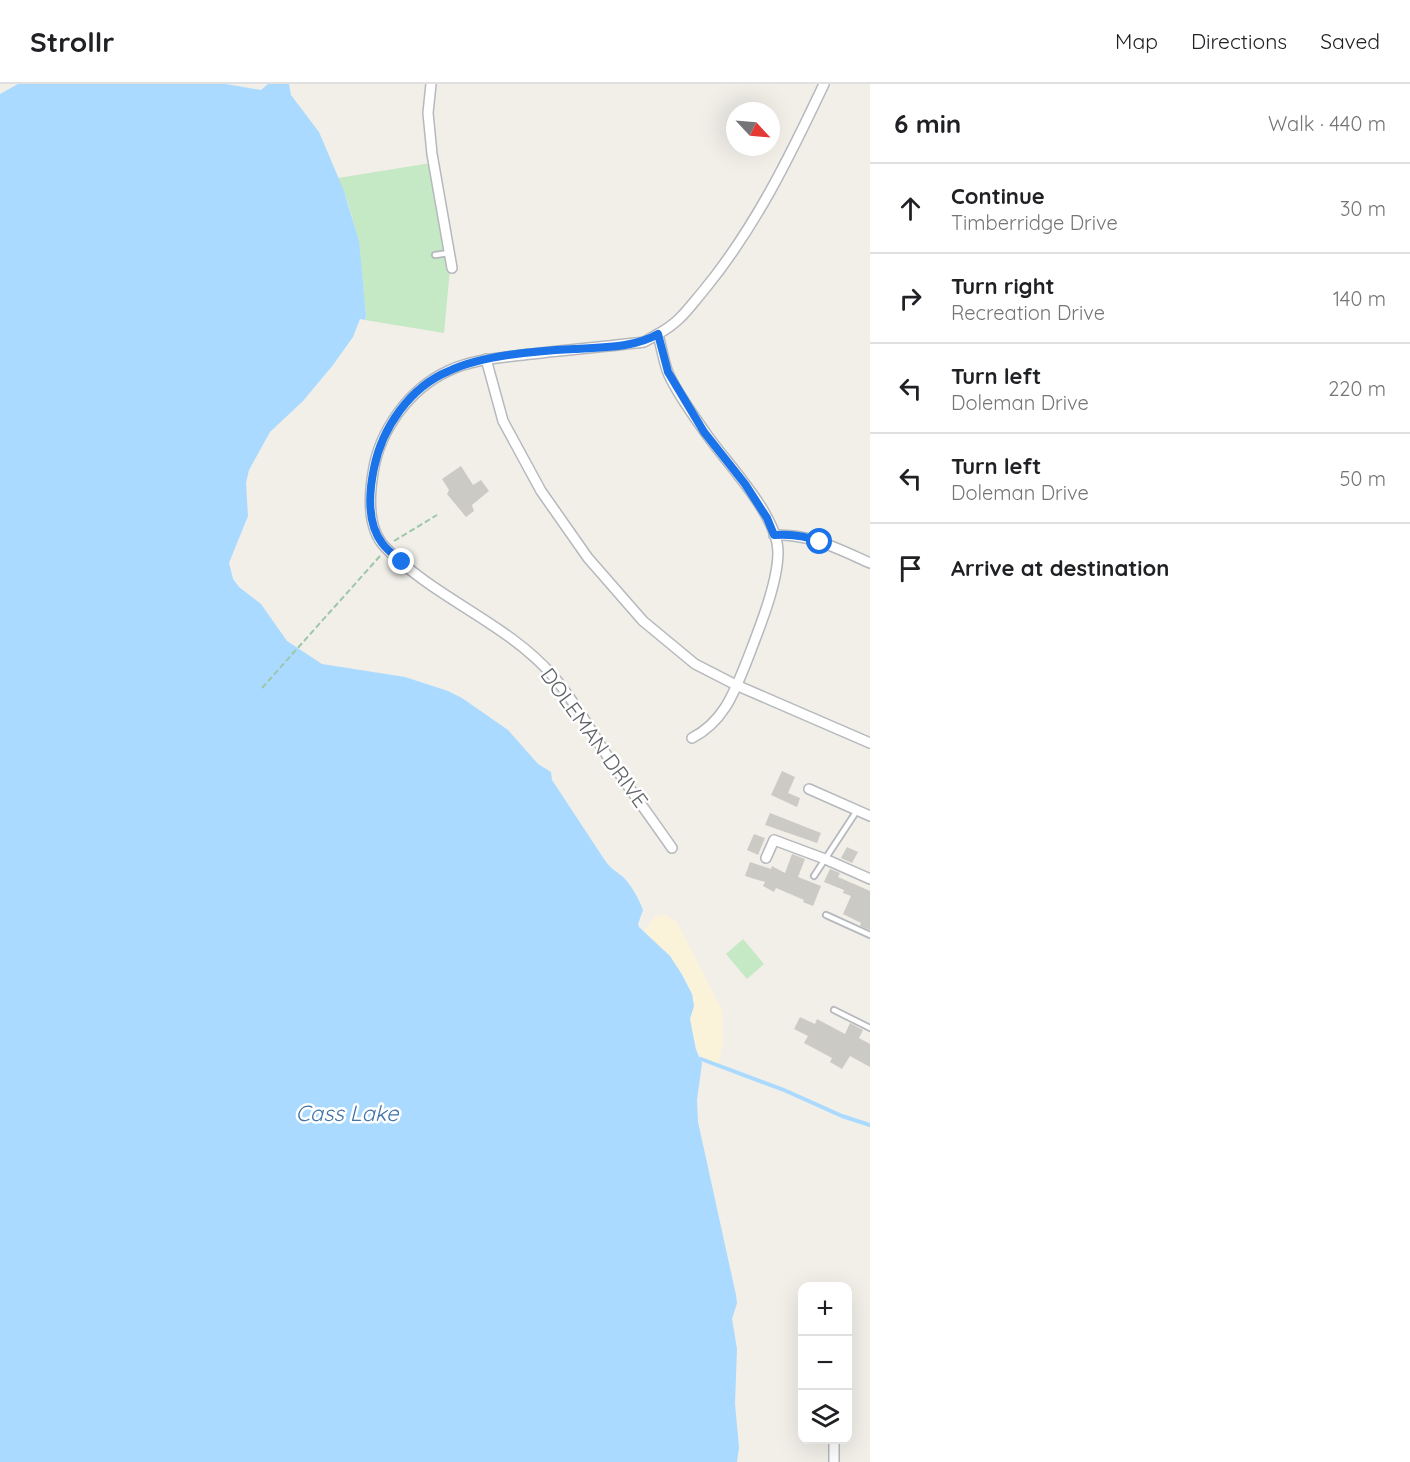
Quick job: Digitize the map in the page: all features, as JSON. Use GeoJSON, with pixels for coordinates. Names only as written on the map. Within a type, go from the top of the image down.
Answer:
{"type":"FeatureCollection","features":[{"type":"Feature","properties":{"kind":"street"},"geometry":{"type":"LineString","coordinates":[[431,84],[428,113],[432,154],[452,268]]}},
{"type":"Feature","properties":{"kind":"street","name":"DOLEMAN DRIVE"},"geometry":{"type":"LineString","coordinates":[[672,848],[553,676],[506,633],[425,582],[387,548],[376,532],[371,516],[373,472],[384,435],[396,416],[410,399],[447,371],[486,359],[644,342],[675,325],[724,265],[767,200],[824,84]]}},
{"type":"Feature","properties":{"kind":"street"},"geometry":{"type":"LineString","coordinates":[[658,334],[668,372],[704,432],[745,484],[767,518],[778,550],[763,620],[736,685],[717,721],[692,738]]}},
{"type":"Feature","properties":{"kind":"street"},"geometry":{"type":"LineString","coordinates":[[486,359],[503,421],[541,491],[588,558],[643,621],[695,664],[736,685],[870,742]]}},
{"type":"Feature","properties":{"kind":"street"},"geometry":{"type":"LineString","coordinates":[[774,535],[791,534],[811,537],[870,562]]}},
{"type":"Feature","properties":{"kind":"street"},"geometry":{"type":"LineString","coordinates":[[809,789],[870,816]]}},
{"type":"Feature","properties":{"kind":"street"},"geometry":{"type":"LineString","coordinates":[[766,858],[774,840],[870,879]]}},
{"type":"Feature","properties":{"kind":"street"},"geometry":{"type":"LineString","coordinates":[[834,1444],[834,1462]]}},
{"type":"Feature","properties":{"kind":"lane"},"geometry":{"type":"LineString","coordinates":[[435,255],[449,253]]}},
{"type":"Feature","properties":{"kind":"lane"},"geometry":{"type":"LineString","coordinates":[[814,876],[858,809]]}},
{"type":"Feature","properties":{"kind":"lane"},"geometry":{"type":"LineString","coordinates":[[826,915],[870,935]]}},
{"type":"Feature","properties":{"kind":"lane"},"geometry":{"type":"LineString","coordinates":[[834,1010],[870,1028]]}},
{"type":"Feature","properties":{"kind":"path"},"geometry":{"type":"LineString","coordinates":[[262,688],[391,543],[437,515]]}},
{"type":"Feature","properties":{"kind":"green space"},"geometry":{"type":"Polygon","coordinates":[[[431,163],[450,269],[444,333],[365,320],[355,228],[338,178],[431,163]]]}},
{"type":"Feature","properties":{"kind":"green space"},"geometry":{"type":"Polygon","coordinates":[[[743,939],[764,964],[747,979],[726,954],[743,939]]]}},
{"type":"Feature","properties":{"kind":"sand"},"geometry":{"type":"Polygon","coordinates":[[[666,915],[675,920],[681,930],[722,1010],[723,1045],[718,1065],[701,1059],[699,1055],[691,1023],[693,1001],[689,986],[672,961],[644,931],[655,916],[666,915]]]}},
{"type":"Feature","properties":{"kind":"water","name":"Cass Lake"},"geometry":{"type":"Polygon","coordinates":[[[18,84],[226,84],[261,90],[268,84],[289,84],[291,95],[319,132],[344,191],[359,241],[366,315],[365,320],[360,319],[353,337],[333,365],[303,401],[270,432],[249,470],[246,483],[248,516],[229,563],[233,579],[239,587],[261,604],[287,641],[322,664],[405,677],[448,691],[508,730],[538,764],[551,772],[552,780],[606,862],[625,879],[634,892],[643,910],[639,927],[670,956],[681,973],[692,994],[694,1006],[690,1019],[696,1050],[702,1063],[697,1100],[698,1122],[737,1303],[732,1319],[737,1349],[735,1404],[739,1447],[737,1462],[0,1462],[0,94],[18,84]]]}},
{"type":"Feature","properties":{"kind":"building"},"geometry":{"type":"Polygon","coordinates":[[[461,466],[473,485],[481,480],[489,491],[472,505],[474,511],[466,517],[447,494],[449,490],[442,479],[461,466]]]}},
{"type":"Feature","properties":{"kind":"building"},"geometry":{"type":"Polygon","coordinates":[[[782,771],[795,777],[788,793],[800,798],[797,807],[771,795],[782,771]]]}},
{"type":"Feature","properties":{"kind":"building"},"geometry":{"type":"Polygon","coordinates":[[[770,813],[821,833],[817,843],[765,825],[770,813]]]}},
{"type":"Feature","properties":{"kind":"building"},"geometry":{"type":"Polygon","coordinates":[[[754,834],[765,838],[758,855],[747,850],[754,834]]]}},
{"type":"Feature","properties":{"kind":"building"},"geometry":{"type":"Polygon","coordinates":[[[847,847],[858,852],[852,863],[841,858],[847,847]]]}},
{"type":"Feature","properties":{"kind":"building"},"geometry":{"type":"Polygon","coordinates":[[[792,854],[805,859],[798,877],[821,886],[813,906],[776,888],[774,892],[763,886],[765,882],[745,876],[750,862],[771,869],[772,866],[785,873],[792,854]]]}},
{"type":"Feature","properties":{"kind":"building"},"geometry":{"type":"Polygon","coordinates":[[[830,869],[840,873],[838,877],[870,891],[870,930],[843,914],[851,896],[843,893],[844,890],[824,882],[830,869]]]}},
{"type":"Feature","properties":{"kind":"building"},"geometry":{"type":"Polygon","coordinates":[[[800,1017],[815,1024],[817,1019],[845,1034],[850,1023],[863,1030],[859,1038],[870,1044],[870,1067],[850,1056],[842,1069],[830,1062],[832,1058],[804,1043],[808,1036],[794,1029],[800,1017]]]}},
{"type":"Feature","properties":{"kind":"waterway"},"geometry":{"type":"LineString","coordinates":[[701,1059],[784,1090],[842,1116],[870,1125]]}},
{"type":"Feature","properties":{"kind":"route"},"geometry":{"type":"LineString","coordinates":[[402,562],[380,541],[371,516],[370,493],[377,452],[384,435],[410,399],[447,371],[486,359],[644,342],[658,334],[668,372],[704,432],[745,484],[767,518],[774,535],[791,534],[811,537],[820,542]]}}]}
